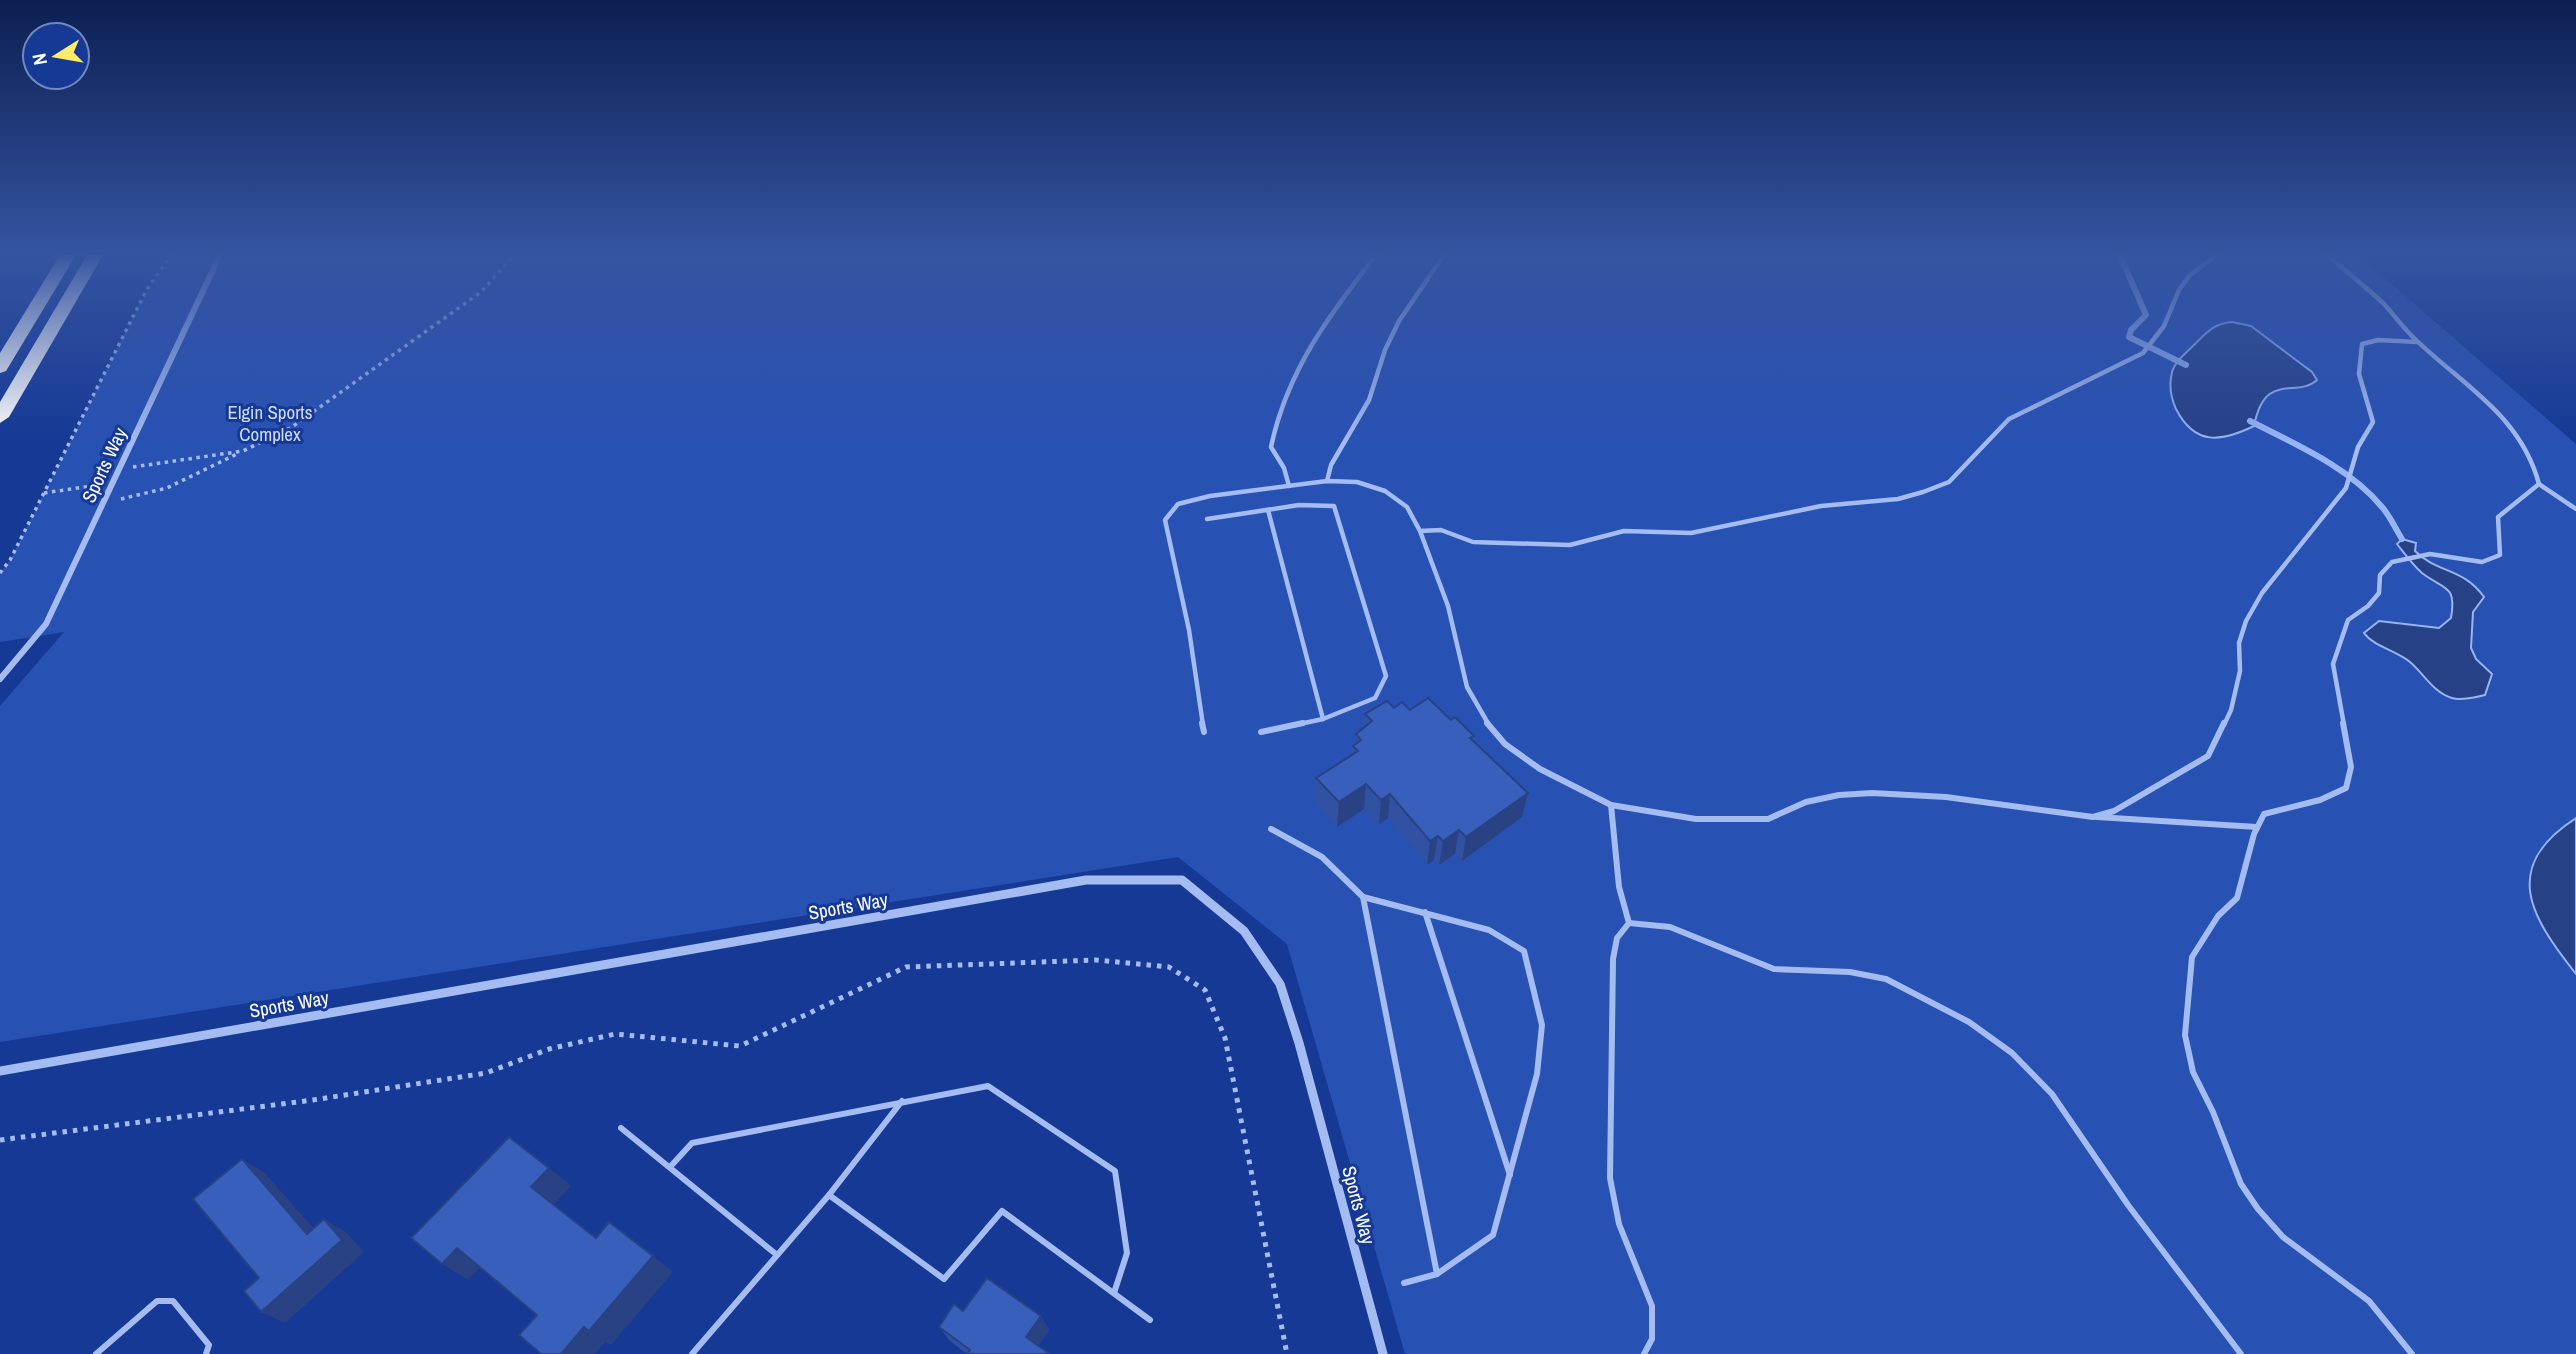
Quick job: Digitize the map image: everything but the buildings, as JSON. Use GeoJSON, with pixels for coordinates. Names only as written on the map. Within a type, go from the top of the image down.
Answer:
{"type":"FeatureCollection","features":[{"type":"Feature","properties":{"kind":"highway"},"geometry":{"type":"LineString","coordinates":[[0,367],[30,318]]}},
{"type":"Feature","properties":{"kind":"highway"},"geometry":{"type":"LineString","coordinates":[[0,417],[58,318]]}},
{"type":"Feature","properties":{"kind":"street","name":"Sports Way"},"geometry":{"type":"LineString","coordinates":[[0,679],[46,624],[191,318]]}},
{"type":"Feature","properties":{"kind":"street","name":"Sports Way"},"geometry":{"type":"LineString","coordinates":[[0,1071],[1086,880],[1182,880],[1244,931],[1280,984],[1299,1043],[1383,1354]]}},
{"type":"Feature","properties":{"kind":"lane"},"geometry":{"type":"LineString","coordinates":[[1289,486],[1284,468],[1271,447],[1279,407],[1306,349],[1329,318]]}},
{"type":"Feature","properties":{"kind":"lane"},"geometry":{"type":"LineString","coordinates":[[1327,481],[1331,465],[1369,400],[1385,350],[1401,318]]}},
{"type":"Feature","properties":{"kind":"lane"},"geometry":{"type":"LineString","coordinates":[[1420,531],[1441,530],[1473,542],[1570,545],[1624,531],[1691,533],[1764,520],[1821,506],[1898,499],[1949,482],[2009,419],[2143,353],[2167,318]]}},
{"type":"Feature","properties":{"kind":"lane"},"geometry":{"type":"LineString","coordinates":[[2397,318],[2417,342],[2502,415],[2524,442],[2536,468],[2539,484],[2576,509]]}},
{"type":"Feature","properties":{"kind":"lane"},"geometry":{"type":"LineString","coordinates":[[2094,817],[2114,811],[2208,756],[2231,710],[2240,671],[2239,643],[2246,621],[2262,593],[2346,488],[2351,479],[2359,443],[2370,432],[2373,422],[2359,379],[2358,358],[2362,344],[2378,340],[2417,342]]}},
{"type":"Feature","properties":{"kind":"lane"},"geometry":{"type":"LineString","coordinates":[[1204,732],[1195,695],[1188,622],[1181,588],[1169,552],[1165,520],[1178,504],[1210,496],[1327,481],[1357,482],[1385,491],[1407,507],[1420,531],[1448,606],[1467,687],[1483,718],[1505,744],[1540,769],[1583,788],[1611,805],[1696,819],[1740,821],[1768,819],[1806,802],[1839,795],[1881,793],[1946,797],[2094,817],[2258,827]]}},
{"type":"Feature","properties":{"kind":"lane"},"geometry":{"type":"LineString","coordinates":[[2412,1354],[2369,1301],[2283,1237],[2258,1209],[2241,1184],[2213,1112],[2193,1072],[2185,1035],[2192,957],[2218,915],[2237,898],[2264,814],[2320,800],[2346,788],[2351,767],[2333,664],[2348,620],[2368,606],[2379,593],[2380,575],[2392,562],[2404,557],[2421,555],[2482,562],[2500,555],[2498,517],[2539,484]]}},
{"type":"Feature","properties":{"kind":"lane"},"geometry":{"type":"LineString","coordinates":[[1207,519],[1299,505],[1334,506],[1386,676],[1375,698],[1323,719],[1261,732]]}},
{"type":"Feature","properties":{"kind":"lane"},"geometry":{"type":"LineString","coordinates":[[1268,510],[1323,719]]}},
{"type":"Feature","properties":{"kind":"lane"},"geometry":{"type":"LineString","coordinates":[[1611,805],[1619,887],[1629,923]]}},
{"type":"Feature","properties":{"kind":"lane"},"geometry":{"type":"LineString","coordinates":[[1271,829],[1313,849],[1345,873],[1363,897],[1437,1274]]}},
{"type":"Feature","properties":{"kind":"lane"},"geometry":{"type":"LineString","coordinates":[[1363,897],[1489,930],[1524,951],[1542,1025],[1537,1074],[1493,1234],[1437,1274],[1404,1283]]}},
{"type":"Feature","properties":{"kind":"lane"},"geometry":{"type":"LineString","coordinates":[[1425,912],[1510,1175]]}},
{"type":"Feature","properties":{"kind":"lane"},"geometry":{"type":"LineString","coordinates":[[1629,923],[1616,940],[1612,996],[1611,1178],[1619,1225],[1641,1270],[1651,1304],[1653,1342],[1644,1354]]}},
{"type":"Feature","properties":{"kind":"lane"},"geometry":{"type":"LineString","coordinates":[[1629,923],[1670,927],[1774,969],[1850,972],[1886,979],[1969,1022],[2012,1053],[2052,1094],[2128,1205],[2241,1354]]}},
{"type":"Feature","properties":{"kind":"lane"},"geometry":{"type":"LineString","coordinates":[[670,1167],[692,1143],[988,1086],[1115,1171],[1127,1252],[1114,1293]]}},
{"type":"Feature","properties":{"kind":"lane"},"geometry":{"type":"LineString","coordinates":[[692,1354],[830,1195],[902,1101]]}},
{"type":"Feature","properties":{"kind":"lane"},"geometry":{"type":"LineString","coordinates":[[621,1128],[777,1255]]}},
{"type":"Feature","properties":{"kind":"lane"},"geometry":{"type":"LineString","coordinates":[[830,1195],[944,1279],[1002,1211],[1150,1320]]}},
{"type":"Feature","properties":{"kind":"lane"},"geometry":{"type":"LineString","coordinates":[[96,1354],[157,1301],[173,1301],[209,1345],[206,1354]]}},
{"type":"Feature","properties":{"kind":"path"},"geometry":{"type":"LineString","coordinates":[[0,573],[10,560],[132,318]]}},
{"type":"Feature","properties":{"kind":"path"},"geometry":{"type":"LineString","coordinates":[[104,501],[142,497],[186,481],[292,427],[444,318]]}},
{"type":"Feature","properties":{"kind":"path"},"geometry":{"type":"LineString","coordinates":[[119,470],[243,451]]}},
{"type":"Feature","properties":{"kind":"path"},"geometry":{"type":"LineString","coordinates":[[44,493],[113,483]]}},
{"type":"Feature","properties":{"kind":"path"},"geometry":{"type":"LineString","coordinates":[[0,1140],[313,1100],[486,1073],[549,1049],[615,1034],[740,1046],[906,967],[1096,960],[1169,967],[1205,990],[1225,1038],[1287,1354]]}},
{"type":"Feature","properties":{"kind":"green space","name":"Elgin Sports Complex"},"geometry":{"type":"Polygon","coordinates":[[[132,318],[2431,318],[2576,444],[2576,1354],[1405,1354],[1287,944],[1178,857],[0,1042],[0,706],[64,632],[0,642],[0,573],[10,560],[132,318]]]}},
{"type":"Feature","properties":{"kind":"shaded area"},"geometry":{"type":"Polygon","coordinates":[[[2232,322],[2251,326],[2312,372],[2317,380],[2309,385],[2273,392],[2259,409],[2254,426],[2220,437],[2200,435],[2183,421],[2176,409],[2171,377],[2179,360],[2205,335],[2216,326],[2232,322]]]}},
{"type":"Feature","properties":{"kind":"shaded area"},"geometry":{"type":"Polygon","coordinates":[[[2402,539],[2416,543],[2415,551],[2423,558],[2468,581],[2484,597],[2473,612],[2471,648],[2476,659],[2492,674],[2485,695],[2460,699],[2445,695],[2410,662],[2373,642],[2364,633],[2379,621],[2439,628],[2451,618],[2450,593],[2412,563],[2397,544],[2402,539]]]}},
{"type":"Feature","properties":{"kind":"shaded area"},"geometry":{"type":"Polygon","coordinates":[[[2576,818],[2576,974],[2546,932],[2536,912],[2530,893],[2530,874],[2537,855],[2552,836],[2576,818]]]}},
{"type":"Feature","properties":{"kind":"waterway"},"geometry":{"type":"LineString","coordinates":[[2143,318],[2131,330],[2129,337],[2186,365]]}},
{"type":"Feature","properties":{"kind":"waterway"},"geometry":{"type":"LineString","coordinates":[[2250,421],[2303,448],[2354,480],[2385,511],[2402,539]]}}]}
